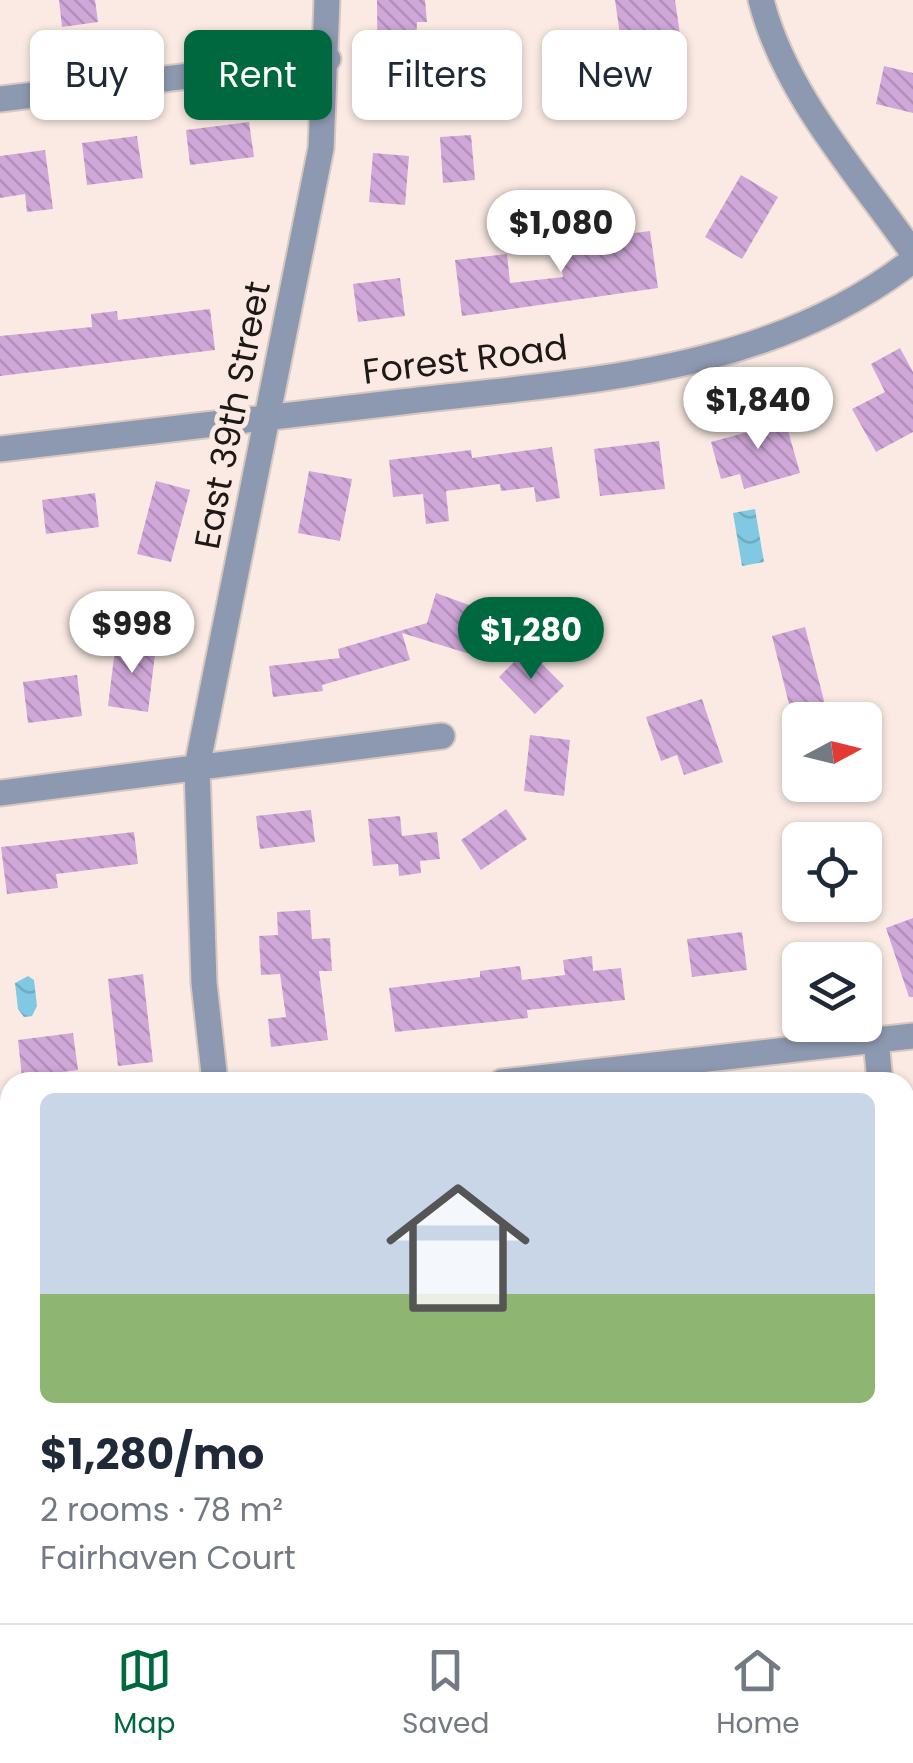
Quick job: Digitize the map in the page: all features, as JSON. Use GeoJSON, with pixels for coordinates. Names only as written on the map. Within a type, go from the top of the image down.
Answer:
{"type":"FeatureCollection","features":[{"type":"Feature","properties":{"kind":"street","name":"East 39th Street"},"geometry":{"type":"LineString","coordinates":[[327,0],[328,30]]}},
{"type":"Feature","properties":{"kind":"street"},"geometry":{"type":"LineString","coordinates":[[762,0],[770,34],[798,88],[913,256]]}},
{"type":"Feature","properties":{"kind":"street"},"geometry":{"type":"LineString","coordinates":[[0,99],[184,76]]}},
{"type":"Feature","properties":{"kind":"street","name":"East 39th Street"},"geometry":{"type":"LineString","coordinates":[[214,1072],[204,983],[197,768],[321,148],[323,120]]}},
{"type":"Feature","properties":{"kind":"street","name":"Forest Road"},"geometry":{"type":"LineString","coordinates":[[0,448],[604,378],[752,348],[868,295],[913,256]]}},
{"type":"Feature","properties":{"kind":"street"},"geometry":{"type":"LineString","coordinates":[[0,792],[442,736]]}},
{"type":"Feature","properties":{"kind":"street"},"geometry":{"type":"LineString","coordinates":[[882,1039],[913,1036]]}},
{"type":"Feature","properties":{"kind":"street"},"geometry":{"type":"LineString","coordinates":[[591,1072],[858,1042]]}},
{"type":"Feature","properties":{"kind":"street"},"geometry":{"type":"LineString","coordinates":[[876,1042],[879,1072]]}},
{"type":"Feature","properties":{"kind":"water"},"geometry":{"type":"Polygon","coordinates":[[[755,509],[764,562],[742,566],[733,513],[755,509]]]}},
{"type":"Feature","properties":{"kind":"water"},"geometry":{"type":"Polygon","coordinates":[[[28,976],[34,980],[37,1006],[32,1016],[24,1017],[18,1009],[15,983],[28,976]]]}},
{"type":"Feature","properties":{"kind":"building"},"geometry":{"type":"Polygon","coordinates":[[[59,0],[95,0],[98,22],[62,27],[59,0]]]}},
{"type":"Feature","properties":{"kind":"building"},"geometry":{"type":"Polygon","coordinates":[[[377,0],[425,0],[427,22],[417,22],[417,30],[377,30],[377,0]]]}},
{"type":"Feature","properties":{"kind":"building"},"geometry":{"type":"Polygon","coordinates":[[[615,0],[675,0],[679,30],[619,30],[615,0]]]}},
{"type":"Feature","properties":{"kind":"building"},"geometry":{"type":"Polygon","coordinates":[[[884,66],[913,73],[913,113],[876,104],[884,66]]]}},
{"type":"Feature","properties":{"kind":"building"},"geometry":{"type":"Polygon","coordinates":[[[249,122],[254,157],[190,165],[186,130],[249,122]]]}},
{"type":"Feature","properties":{"kind":"building"},"geometry":{"type":"Polygon","coordinates":[[[471,135],[475,180],[443,183],[440,137],[471,135]]]}},
{"type":"Feature","properties":{"kind":"building"},"geometry":{"type":"Polygon","coordinates":[[[137,136],[143,178],[87,185],[82,143],[137,136]]]}},
{"type":"Feature","properties":{"kind":"building"},"geometry":{"type":"Polygon","coordinates":[[[45,150],[53,209],[27,212],[25,194],[0,198],[0,156],[45,150]]]}},
{"type":"Feature","properties":{"kind":"building"},"geometry":{"type":"Polygon","coordinates":[[[373,153],[409,156],[405,205],[369,202],[373,153]]]}},
{"type":"Feature","properties":{"kind":"building"},"geometry":{"type":"Polygon","coordinates":[[[741,175],[778,197],[742,259],[705,237],[741,175]]]}},
{"type":"Feature","properties":{"kind":"building"},"geometry":{"type":"Polygon","coordinates":[[[650,231],[658,288],[462,316],[455,260],[507,254],[510,283],[563,277],[558,243],[650,231]]]}},
{"type":"Feature","properties":{"kind":"building"},"geometry":{"type":"Polygon","coordinates":[[[400,278],[405,316],[358,322],[353,284],[400,278]]]}},
{"type":"Feature","properties":{"kind":"building"},"geometry":{"type":"Polygon","coordinates":[[[210,309],[215,350],[0,376],[0,336],[92,327],[91,314],[117,311],[118,320],[210,309]]]}},
{"type":"Feature","properties":{"kind":"building"},"geometry":{"type":"Polygon","coordinates":[[[900,348],[913,372],[913,432],[876,452],[852,409],[885,392],[871,364],[900,348]]]}},
{"type":"Feature","properties":{"kind":"building"},"geometry":{"type":"Polygon","coordinates":[[[782,409],[800,473],[744,489],[740,474],[721,479],[711,442],[748,432],[744,420],[782,409]]]}},
{"type":"Feature","properties":{"kind":"building"},"geometry":{"type":"Polygon","coordinates":[[[659,441],[665,489],[600,496],[594,449],[659,441]]]}},
{"type":"Feature","properties":{"kind":"building"},"geometry":{"type":"Polygon","coordinates":[[[552,447],[560,498],[536,502],[534,487],[501,491],[500,484],[446,491],[449,521],[426,524],[423,494],[393,497],[389,460],[471,450],[472,458],[552,447]]]}},
{"type":"Feature","properties":{"kind":"building"},"geometry":{"type":"Polygon","coordinates":[[[309,471],[352,479],[340,541],[298,533],[309,471]]]}},
{"type":"Feature","properties":{"kind":"building"},"geometry":{"type":"Polygon","coordinates":[[[156,481],[190,490],[171,562],[137,554],[156,481]]]}},
{"type":"Feature","properties":{"kind":"building"},"geometry":{"type":"Polygon","coordinates":[[[95,493],[99,527],[46,534],[42,500],[95,493]]]}},
{"type":"Feature","properties":{"kind":"building"},"geometry":{"type":"Polygon","coordinates":[[[436,593],[502,617],[489,660],[402,633],[410,660],[322,685],[323,691],[273,697],[269,666],[340,658],[338,649],[427,623],[436,593]]]}},
{"type":"Feature","properties":{"kind":"building"},"geometry":{"type":"Polygon","coordinates":[[[805,627],[824,702],[788,702],[772,636],[805,627]]]}},
{"type":"Feature","properties":{"kind":"building"},"geometry":{"type":"Polygon","coordinates":[[[116,641],[156,646],[148,712],[108,706],[116,641]]]}},
{"type":"Feature","properties":{"kind":"building"},"geometry":{"type":"Polygon","coordinates":[[[527,649],[564,686],[535,714],[499,677],[527,649]]]}},
{"type":"Feature","properties":{"kind":"building"},"geometry":{"type":"Polygon","coordinates":[[[77,675],[82,716],[28,723],[23,682],[77,675]]]}},
{"type":"Feature","properties":{"kind":"building"},"geometry":{"type":"Polygon","coordinates":[[[702,699],[723,762],[684,775],[677,755],[661,761],[646,717],[702,699]]]}},
{"type":"Feature","properties":{"kind":"building"},"geometry":{"type":"Polygon","coordinates":[[[530,735],[570,740],[564,796],[524,791],[530,735]]]}},
{"type":"Feature","properties":{"kind":"building"},"geometry":{"type":"Polygon","coordinates":[[[506,809],[527,839],[481,870],[461,840],[506,809]]]}},
{"type":"Feature","properties":{"kind":"building"},"geometry":{"type":"Polygon","coordinates":[[[311,810],[315,842],[260,849],[256,816],[311,810]]]}},
{"type":"Feature","properties":{"kind":"building"},"geometry":{"type":"Polygon","coordinates":[[[400,816],[402,836],[437,832],[440,859],[420,861],[421,873],[399,876],[398,864],[373,866],[368,819],[400,816]]]}},
{"type":"Feature","properties":{"kind":"building"},"geometry":{"type":"Polygon","coordinates":[[[134,832],[138,864],[56,874],[58,888],[7,894],[1,847],[134,832]]]}},
{"type":"Feature","properties":{"kind":"building"},"geometry":{"type":"Polygon","coordinates":[[[310,910],[312,939],[330,938],[332,971],[319,971],[328,1040],[271,1047],[268,1019],[286,1017],[280,974],[261,975],[259,936],[278,935],[277,912],[310,910]]]}},
{"type":"Feature","properties":{"kind":"building"},"geometry":{"type":"Polygon","coordinates":[[[913,918],[913,997],[909,997],[886,928],[913,918]]]}},
{"type":"Feature","properties":{"kind":"building"},"geometry":{"type":"Polygon","coordinates":[[[742,932],[747,970],[692,977],[687,939],[742,932]]]}},
{"type":"Feature","properties":{"kind":"building"},"geometry":{"type":"Polygon","coordinates":[[[592,956],[593,971],[621,968],[625,1000],[527,1010],[528,1018],[395,1032],[389,988],[480,977],[480,971],[520,966],[522,980],[565,975],[563,960],[592,956]]]}},
{"type":"Feature","properties":{"kind":"building"},"geometry":{"type":"Polygon","coordinates":[[[143,974],[153,1062],[118,1066],[108,979],[143,974]]]}},
{"type":"Feature","properties":{"kind":"building"},"geometry":{"type":"Polygon","coordinates":[[[73,1033],[78,1070],[21,1072],[18,1040],[73,1033]]]}}]}
